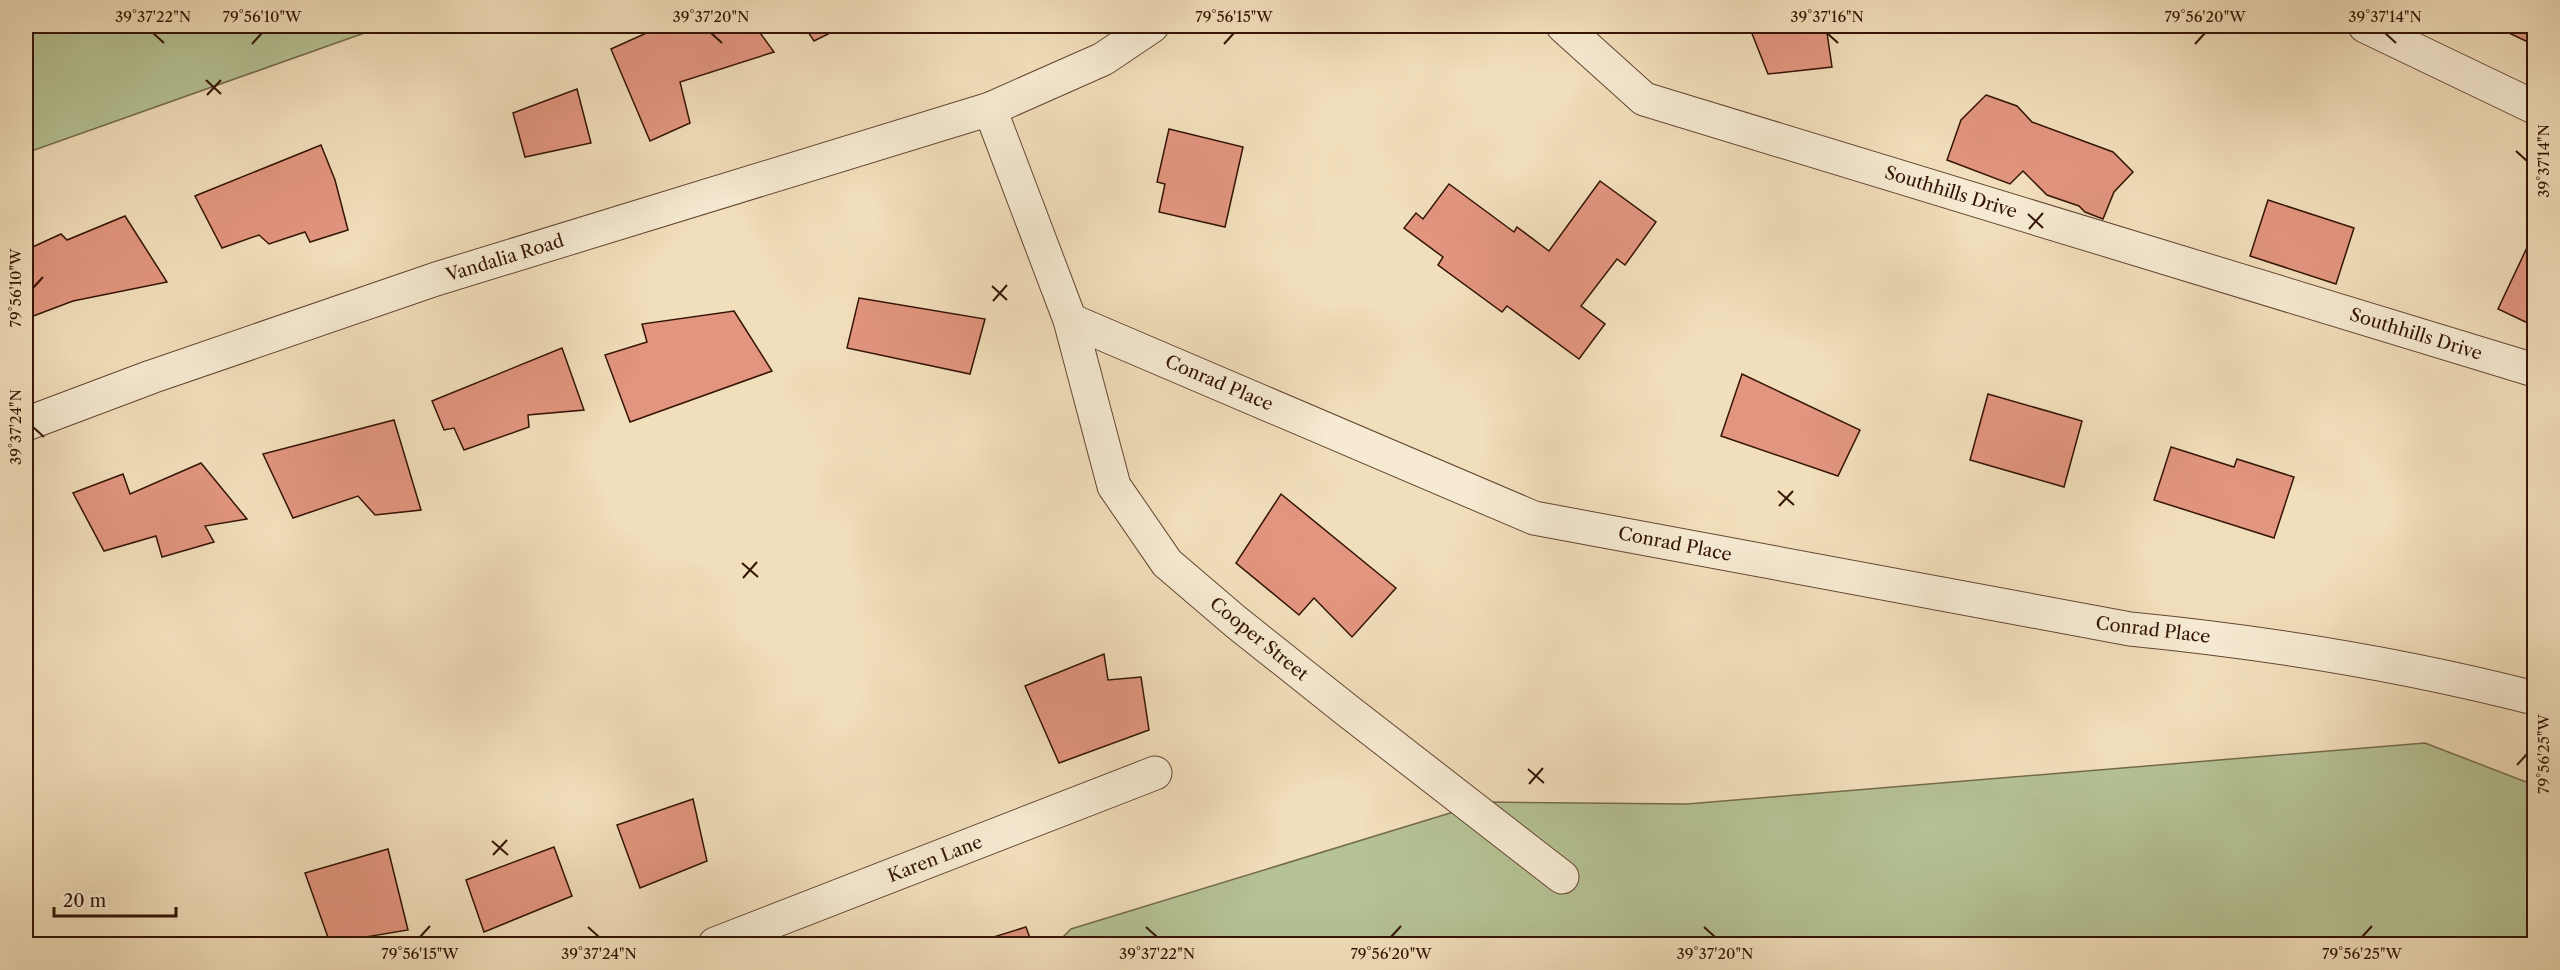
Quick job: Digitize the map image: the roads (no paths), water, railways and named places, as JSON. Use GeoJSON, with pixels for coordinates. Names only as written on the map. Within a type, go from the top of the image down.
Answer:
{"type":"FeatureCollection","features":[{"type":"Feature","properties":{"kind":"street","name":"Vandalia Road"},"geometry":{"type":"LineString","coordinates":[[26,424],[151,377],[436,279],[990,109],[1103,59],[1152,26]]}},
{"type":"Feature","properties":{"kind":"street","name":"Southhills Drive"},"geometry":{"type":"LineString","coordinates":[[1563,26],[1644,99],[2535,370]]}},
{"type":"Feature","properties":{"kind":"street"},"geometry":{"type":"LineString","coordinates":[[2365,26],[2535,107]]}},
{"type":"Feature","properties":{"kind":"street"},"geometry":{"type":"LineString","coordinates":[[990,109],[1070,320]]}},
{"type":"Feature","properties":{"kind":"street","name":"Conrad Place"},"geometry":{"type":"LineString","coordinates":[[1070,320],[1534,518],[2130,630],[2220,638],[2480,684],[2535,698]]}},
{"type":"Feature","properties":{"kind":"street","name":"Cooper Street"},"geometry":{"type":"LineString","coordinates":[[1070,320],[1113,486],[1167,563],[1338,704],[1562,877]]}},
{"type":"Feature","properties":{"kind":"street","name":"Karen Lane"},"geometry":{"type":"LineString","coordinates":[[715,945],[1155,772]]}}]}
